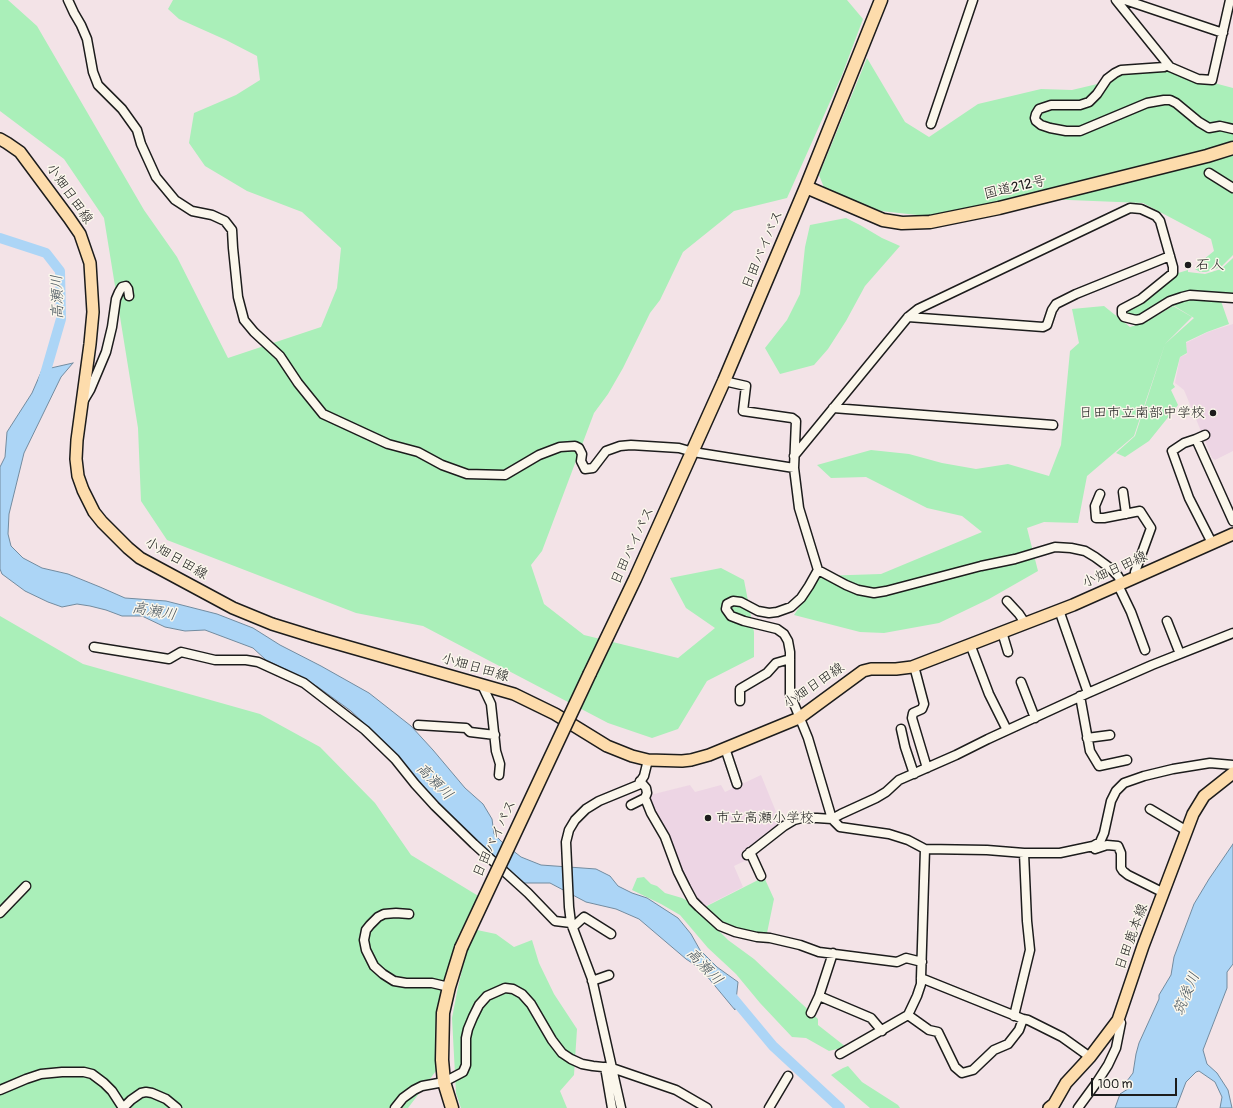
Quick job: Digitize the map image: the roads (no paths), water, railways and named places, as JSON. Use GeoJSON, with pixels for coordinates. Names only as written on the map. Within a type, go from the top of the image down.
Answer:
{"type":"FeatureCollection","features":[{"type":"Feature","properties":{"kind":"highway","name":"日田バイパス"},"geometry":{"type":"LineString","coordinates":[[452,1108],[444,1082],[442,1060],[443,1013],[461,948],[635,579],[693,452],[806,187],[881,0]]}},
{"type":"Feature","properties":{"kind":"highway","name":"国道212号"},"geometry":{"type":"LineString","coordinates":[[806,187],[883,220],[917,224],[999,208],[1139,174],[1233,148]]}},
{"type":"Feature","properties":{"kind":"main road","name":"小畑日田線"},"geometry":{"type":"LineString","coordinates":[[0,139],[20,152],[69,218],[80,234],[90,263],[93,312],[77,440],[76,459],[78,476],[94,512],[128,548],[140,558],[234,608],[272,624],[514,694],[556,714],[607,746],[632,756],[648,760],[691,760],[709,755],[799,718],[864,671],[871,669],[896,670],[914,666],[1059,610],[1233,534]]}},
{"type":"Feature","properties":{"kind":"main road","name":"日田鹿本線"},"geometry":{"type":"LineString","coordinates":[[1049,1108],[1054,1104],[1066,1083],[1090,1057],[1118,1020],[1143,946],[1196,809],[1204,796],[1233,773]]}},
{"type":"Feature","properties":{"kind":"street"},"geometry":{"type":"LineString","coordinates":[[68,0],[87,39],[93,72],[98,85],[122,109],[137,130],[141,144],[156,177],[174,200],[192,211],[212,215],[225,221],[232,230],[238,297],[244,320],[254,332],[280,356],[298,383],[323,414],[388,444],[418,452],[442,465],[467,474],[505,475],[540,455],[560,447],[575,446],[579,448],[582,454],[582,461],[585,469],[593,468],[606,450],[631,445],[674,448],[794,468]]}},
{"type":"Feature","properties":{"kind":"street"},"geometry":{"type":"LineString","coordinates":[[931,124],[973,0]]}},
{"type":"Feature","properties":{"kind":"street"},"geometry":{"type":"LineString","coordinates":[[1116,0],[1170,67],[1198,79],[1212,80],[1230,0]]}},
{"type":"Feature","properties":{"kind":"street"},"geometry":{"type":"LineString","coordinates":[[1125,0],[1222,33]]}},
{"type":"Feature","properties":{"kind":"street"},"geometry":{"type":"LineString","coordinates":[[1168,65],[1164,67],[1121,70],[1107,79],[1098,94],[1089,102],[1080,105],[1051,105],[1039,109],[1036,114],[1036,121],[1041,125],[1066,132],[1080,131],[1146,103],[1170,100],[1209,128],[1220,126],[1233,129]]}},
{"type":"Feature","properties":{"kind":"street"},"geometry":{"type":"LineString","coordinates":[[1209,173],[1233,188]]}},
{"type":"Feature","properties":{"kind":"street"},"geometry":{"type":"LineString","coordinates":[[794,456],[908,317],[918,309],[1130,208],[1141,209],[1156,216],[1160,221],[1173,267],[1173,273],[1141,299],[1122,309],[1122,314],[1124,317],[1136,320],[1142,319],[1170,301],[1190,295],[1233,298]]}},
{"type":"Feature","properties":{"kind":"street"},"geometry":{"type":"LineString","coordinates":[[908,317],[1043,327],[1047,325],[1052,310],[1056,304],[1076,294],[1170,256]]}},
{"type":"Feature","properties":{"kind":"street"},"geometry":{"type":"LineString","coordinates":[[81,404],[90,390],[106,352],[112,327],[116,299],[122,287],[126,286],[129,296]]}},
{"type":"Feature","properties":{"kind":"street"},"geometry":{"type":"LineString","coordinates":[[724,381],[746,386],[743,411],[792,418],[796,421],[794,468],[799,508],[818,570],[810,586],[801,598],[791,607],[777,612],[768,613],[758,611],[741,602],[733,602],[727,604],[726,610],[732,616],[744,621],[777,630],[784,634],[788,641],[790,659],[790,694],[808,738],[832,820],[840,827],[889,834],[908,840],[925,849],[1060,853],[1094,849],[1107,845],[1118,846],[1122,853],[1121,868],[1123,871],[1164,893]]}},
{"type":"Feature","properties":{"kind":"street"},"geometry":{"type":"LineString","coordinates":[[833,408],[1053,425]]}},
{"type":"Feature","properties":{"kind":"street"},"geometry":{"type":"LineString","coordinates":[[1205,435],[1184,443],[1172,450],[1189,498],[1212,543]]}},
{"type":"Feature","properties":{"kind":"street"},"geometry":{"type":"LineString","coordinates":[[1196,439],[1233,521]]}},
{"type":"Feature","properties":{"kind":"street"},"geometry":{"type":"LineString","coordinates":[[1123,492],[1126,514]]}},
{"type":"Feature","properties":{"kind":"street"},"geometry":{"type":"LineString","coordinates":[[1100,494],[1095,506],[1096,518],[1140,511],[1151,528],[1135,572],[1136,577]]}},
{"type":"Feature","properties":{"kind":"street"},"geometry":{"type":"LineString","coordinates":[[818,570],[858,590],[874,593],[1015,559],[1055,547],[1071,548],[1095,557],[1118,576],[1145,650]]}},
{"type":"Feature","properties":{"kind":"street"},"geometry":{"type":"LineString","coordinates":[[1007,601],[1025,623]]}},
{"type":"Feature","properties":{"kind":"street"},"geometry":{"type":"LineString","coordinates":[[1059,610],[1088,692]]}},
{"type":"Feature","properties":{"kind":"street"},"geometry":{"type":"LineString","coordinates":[[1167,621],[1180,654]]}},
{"type":"Feature","properties":{"kind":"street"},"geometry":{"type":"LineString","coordinates":[[1002,632],[1008,652]]}},
{"type":"Feature","properties":{"kind":"street"},"geometry":{"type":"LineString","coordinates":[[761,876],[748,854],[794,820],[802,818],[817,818],[832,820],[841,814],[876,798],[886,792],[899,780],[1088,692],[1233,634]]}},
{"type":"Feature","properties":{"kind":"street"},"geometry":{"type":"LineString","coordinates":[[970,644],[990,694],[1007,730]]}},
{"type":"Feature","properties":{"kind":"street"},"geometry":{"type":"LineString","coordinates":[[94,647],[169,659],[181,652],[215,660],[246,660],[258,662],[304,683],[365,730],[395,759],[435,806],[528,893],[555,921],[572,925],[584,917],[611,934]]}},
{"type":"Feature","properties":{"kind":"street"},"geometry":{"type":"LineString","coordinates":[[740,701],[740,690],[767,673],[776,663],[790,659]]}},
{"type":"Feature","properties":{"kind":"street"},"geometry":{"type":"LineString","coordinates":[[914,666],[924,704],[922,709],[913,713],[912,718],[927,768]]}},
{"type":"Feature","properties":{"kind":"street"},"geometry":{"type":"LineString","coordinates":[[1021,682],[1035,718]]}},
{"type":"Feature","properties":{"kind":"street"},"geometry":{"type":"LineString","coordinates":[[482,685],[491,704],[496,751],[500,764],[499,775]]}},
{"type":"Feature","properties":{"kind":"street"},"geometry":{"type":"LineString","coordinates":[[1080,696],[1090,751],[1099,766],[1127,760]]}},
{"type":"Feature","properties":{"kind":"street"},"geometry":{"type":"LineString","coordinates":[[418,725],[466,728],[470,732],[495,735]]}},
{"type":"Feature","properties":{"kind":"street"},"geometry":{"type":"LineString","coordinates":[[902,729],[905,747],[914,774]]}},
{"type":"Feature","properties":{"kind":"street"},"geometry":{"type":"LineString","coordinates":[[1087,738],[1110,735]]}},
{"type":"Feature","properties":{"kind":"street"},"geometry":{"type":"LineString","coordinates":[[726,748],[737,784]]}},
{"type":"Feature","properties":{"kind":"street"},"geometry":{"type":"LineString","coordinates":[[612,1108],[608,1068],[592,981],[572,925],[569,907],[566,842],[569,830],[575,820],[586,809],[599,801],[638,785],[644,776],[648,760]]}},
{"type":"Feature","properties":{"kind":"street"},"geometry":{"type":"LineString","coordinates":[[1068,852],[1093,846],[1100,842],[1116,791],[1124,783],[1173,768],[1210,763],[1233,765]]}},
{"type":"Feature","properties":{"kind":"street"},"geometry":{"type":"LineString","coordinates":[[640,781],[646,788],[647,794],[645,798],[650,813],[665,838],[678,872],[693,901],[720,926],[735,932],[757,937],[770,938],[819,952],[897,962],[906,958],[922,962]]}},
{"type":"Feature","properties":{"kind":"street"},"geometry":{"type":"LineString","coordinates":[[631,805],[645,798]]}},
{"type":"Feature","properties":{"kind":"street"},"geometry":{"type":"LineString","coordinates":[[1150,809],[1187,831]]}},
{"type":"Feature","properties":{"kind":"street"},"geometry":{"type":"LineString","coordinates":[[840,1054],[908,1015],[917,996],[921,984],[925,849]]}},
{"type":"Feature","properties":{"kind":"street"},"geometry":{"type":"LineString","coordinates":[[1014,1016],[1030,950],[1027,921],[1024,853]]}},
{"type":"Feature","properties":{"kind":"street"},"geometry":{"type":"LineString","coordinates":[[0,914],[26,886]]}},
{"type":"Feature","properties":{"kind":"street"},"geometry":{"type":"LineString","coordinates":[[409,914],[384,914],[378,917],[366,930],[364,940],[366,950],[374,966],[394,981],[406,983],[432,983],[449,987]]}},
{"type":"Feature","properties":{"kind":"street"},"geometry":{"type":"LineString","coordinates":[[811,1013],[819,996],[833,953]]}},
{"type":"Feature","properties":{"kind":"street"},"geometry":{"type":"LineString","coordinates":[[592,981],[610,975]]}},
{"type":"Feature","properties":{"kind":"street"},"geometry":{"type":"LineString","coordinates":[[921,978],[1023,1020],[1028,1020],[1062,1037],[1090,1057]]}},
{"type":"Feature","properties":{"kind":"street"},"geometry":{"type":"LineString","coordinates":[[396,1108],[403,1098],[414,1090],[422,1086],[444,1082],[463,1072],[466,1065],[468,1030],[472,1017],[479,1005],[487,996],[505,988],[513,989],[522,994],[531,1004],[552,1040],[562,1053],[570,1059],[582,1064],[608,1068],[676,1090],[707,1108]]}},
{"type":"Feature","properties":{"kind":"street"},"geometry":{"type":"LineString","coordinates":[[819,996],[871,1018],[882,1031]]}},
{"type":"Feature","properties":{"kind":"street"},"geometry":{"type":"LineString","coordinates":[[908,1015],[928,1030],[938,1032],[955,1066],[962,1073],[973,1070],[994,1050],[1008,1044],[1019,1030],[1023,1020]]}},
{"type":"Feature","properties":{"kind":"street"},"geometry":{"type":"LineString","coordinates":[[1078,1108],[1108,1065],[1116,1048],[1121,1022]]}},
{"type":"Feature","properties":{"kind":"street"},"geometry":{"type":"LineString","coordinates":[[608,1068],[620,1108]]}},
{"type":"Feature","properties":{"kind":"street"},"geometry":{"type":"LineString","coordinates":[[0,1090],[41,1074],[84,1072],[92,1074],[104,1082],[123,1108],[141,1093],[146,1092],[152,1093],[166,1100],[177,1108]]}},
{"type":"Feature","properties":{"kind":"street"},"geometry":{"type":"LineString","coordinates":[[769,1108],[788,1076]]}},
{"type":"Feature","properties":{"kind":"water"},"geometry":{"type":"Polygon","coordinates":[[[73,363],[61,377],[24,453],[9,514],[8,534],[11,546],[23,558],[42,568],[68,574],[125,598],[166,601],[217,614],[253,628],[280,645],[369,693],[411,726],[465,788],[483,804],[492,819],[494,834],[521,857],[541,865],[596,869],[610,876],[618,886],[647,898],[678,918],[691,934],[700,950],[717,967],[738,982],[735,1010],[701,969],[686,959],[639,919],[616,909],[586,902],[550,883],[524,883],[495,859],[453,820],[381,739],[351,711],[303,678],[266,660],[253,648],[205,630],[185,631],[165,627],[142,616],[122,616],[106,610],[77,604],[62,607],[25,591],[2,574],[0,569],[0,467],[5,457],[7,432],[32,393],[42,370],[73,363]]]}},
{"type":"Feature","properties":{"kind":"water","name":"筑後川"},"geometry":{"type":"Polygon","coordinates":[[[1233,844],[1233,964],[1227,972],[1227,988],[1203,1050],[1207,1064],[1217,1073],[1228,1090],[1232,1108],[1220,1108],[1222,1097],[1215,1082],[1199,1071],[1186,1082],[1176,1108],[1115,1108],[1120,1094],[1131,1087],[1127,1081],[1133,1073],[1139,1043],[1159,999],[1159,995],[1171,975],[1174,957],[1194,904],[1233,844]]]}},
{"type":"Feature","properties":{"kind":"waterway","name":"高瀬川"},"geometry":{"type":"LineString","coordinates":[[0,238],[46,253],[60,271],[61,319],[43,381]]}},
{"type":"Feature","properties":{"kind":"waterway","name":"高瀬川"},"geometry":{"type":"LineString","coordinates":[[728,992],[773,1046],[840,1108]]}},
{"type":"Feature","properties":{"kind":"place","name":"石人"},"geometry":{"type":"Point","coordinates":[1188,265]}},
{"type":"Feature","properties":{"kind":"place","name":"日田市立南部中学校"},"geometry":{"type":"Point","coordinates":[1213,413]}},
{"type":"Feature","properties":{"kind":"place","name":"市立高瀬小学校"},"geometry":{"type":"Point","coordinates":[708,818]}}]}
